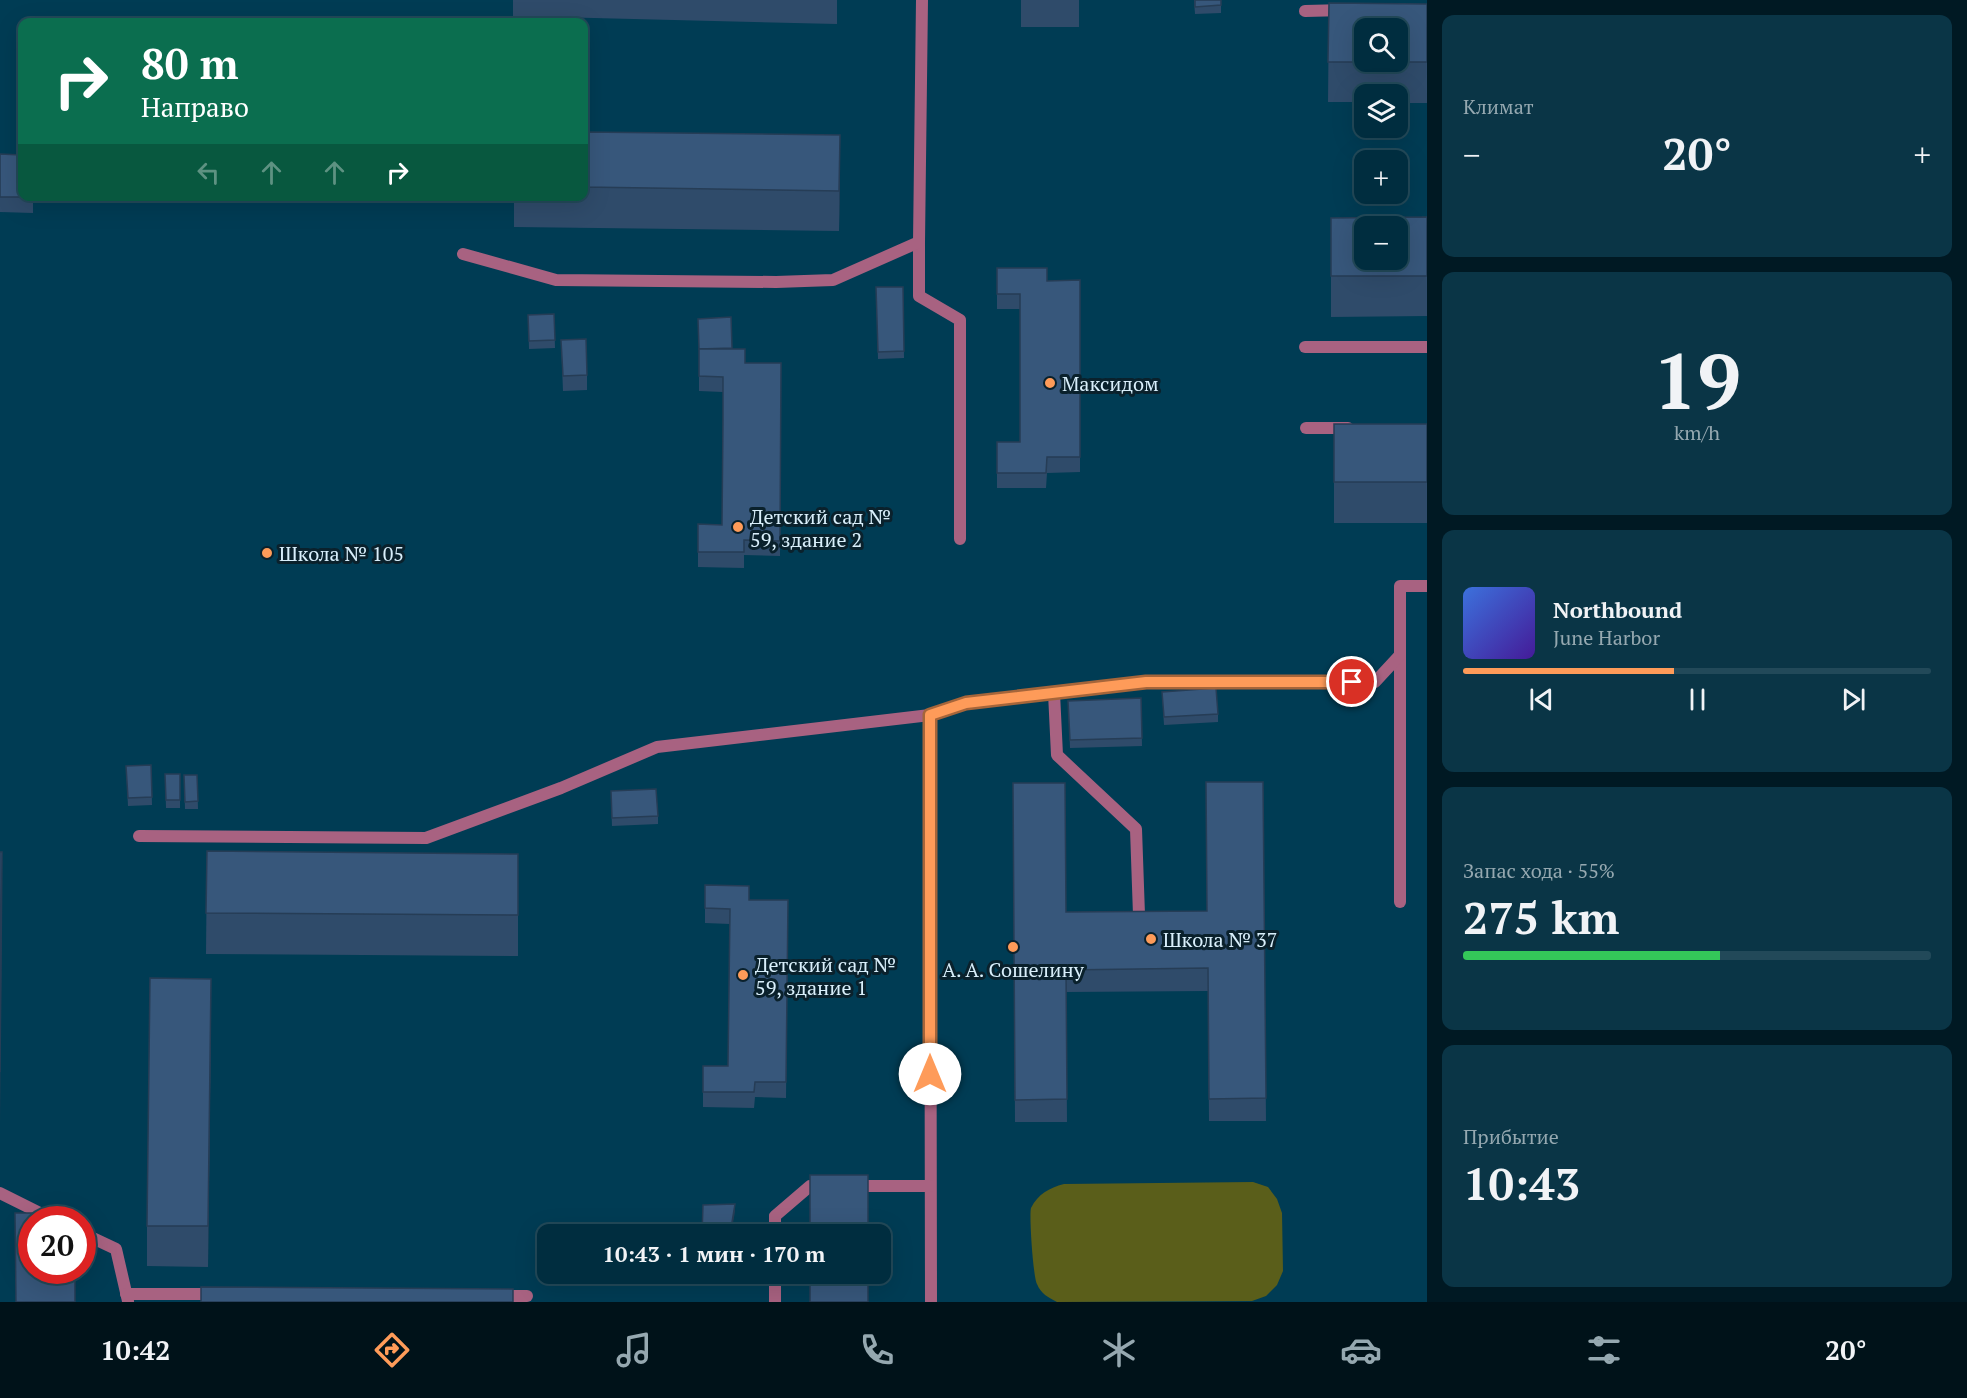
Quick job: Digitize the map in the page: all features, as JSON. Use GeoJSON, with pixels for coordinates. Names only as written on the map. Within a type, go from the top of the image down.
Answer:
{"type":"FeatureCollection","features":[{"type":"Feature","properties":{"kind":"lane"},"geometry":{"type":"LineString","coordinates":[[922,0],[919,297],[960,320],[960,539]]}},
{"type":"Feature","properties":{"kind":"lane"},"geometry":{"type":"LineString","coordinates":[[1305,11],[1360,10]]}},
{"type":"Feature","properties":{"kind":"lane"},"geometry":{"type":"LineString","coordinates":[[463,254],[555,280],[776,282],[833,280],[919,242]]}},
{"type":"Feature","properties":{"kind":"lane"},"geometry":{"type":"LineString","coordinates":[[1305,347],[1427,347]]}},
{"type":"Feature","properties":{"kind":"lane"},"geometry":{"type":"LineString","coordinates":[[1306,428],[1361,428]]}},
{"type":"Feature","properties":{"kind":"lane"},"geometry":{"type":"LineString","coordinates":[[1400,902],[1400,586],[1427,586]]}},
{"type":"Feature","properties":{"kind":"lane"},"geometry":{"type":"LineString","coordinates":[[139,836],[426,838],[561,788],[657,747],[930,715],[966,703],[1146,682],[1375,682],[1400,655]]}},
{"type":"Feature","properties":{"kind":"lane"},"geometry":{"type":"LineString","coordinates":[[1054,693],[1057,755],[1136,829],[1139,915]]}},
{"type":"Feature","properties":{"kind":"lane"},"geometry":{"type":"LineString","coordinates":[[930,715],[931,1302]]}},
{"type":"Feature","properties":{"kind":"lane"},"geometry":{"type":"LineString","coordinates":[[775,1224],[775,1216],[810,1185],[930,1186]]}},
{"type":"Feature","properties":{"kind":"lane"},"geometry":{"type":"LineString","coordinates":[[0,1193],[26,1206]]}},
{"type":"Feature","properties":{"kind":"lane"},"geometry":{"type":"LineString","coordinates":[[96,1240],[116,1249],[127,1298],[232,1294]]}},
{"type":"Feature","properties":{"kind":"lane"},"geometry":{"type":"LineString","coordinates":[[775,1284],[775,1302]]}},
{"type":"Feature","properties":{"kind":"lane"},"geometry":{"type":"LineString","coordinates":[[479,1296],[526,1296]]}},
{"type":"Feature","properties":{"kind":"green space"},"geometry":{"type":"Polygon","coordinates":[[[1253,1182],[1268,1187],[1277,1199],[1282,1213],[1283,1271],[1277,1285],[1266,1296],[1252,1301],[1057,1302],[1045,1295],[1039,1287],[1033,1258],[1031,1208],[1041,1195],[1049,1190],[1064,1184],[1253,1182]]]}},
{"type":"Feature","properties":{"kind":"building"},"geometry":{"type":"Polygon","coordinates":[[[1195,0],[1221,0],[1221,5],[1195,7],[1195,0]]]}},
{"type":"Feature","properties":{"kind":"building"},"geometry":{"type":"Polygon","coordinates":[[[1329,3],[1427,4],[1427,62],[1408,62],[1408,18],[1354,18],[1354,62],[1328,62],[1329,3]]]}},
{"type":"Feature","properties":{"kind":"building"},"geometry":{"type":"Polygon","coordinates":[[[588,132],[840,135],[839,191],[588,187],[588,132]]]}},
{"type":"Feature","properties":{"kind":"building"},"geometry":{"type":"Polygon","coordinates":[[[0,154],[18,155],[18,197],[0,197],[0,154]]]}},
{"type":"Feature","properties":{"kind":"building"},"geometry":{"type":"Polygon","coordinates":[[[1408,217],[1427,217],[1427,276],[1331,276],[1331,218],[1354,218],[1354,270],[1408,270],[1408,217]]]}},
{"type":"Feature","properties":{"kind":"building","name":"Максидом"},"geometry":{"type":"Polygon","coordinates":[[[997,268],[1047,268],[1047,281],[1080,280],[1080,457],[1047,457],[1046,473],[997,473],[997,442],[1020,442],[1020,294],[997,294],[997,268]]]}},
{"type":"Feature","properties":{"kind":"building"},"geometry":{"type":"Polygon","coordinates":[[[876,287],[903,287],[904,351],[878,352],[876,287]]]}},
{"type":"Feature","properties":{"kind":"building"},"geometry":{"type":"Polygon","coordinates":[[[554,314],[555,340],[529,341],[528,315],[554,314]]]}},
{"type":"Feature","properties":{"kind":"building"},"geometry":{"type":"Polygon","coordinates":[[[731,317],[732,348],[699,349],[698,319],[731,317]]]}},
{"type":"Feature","properties":{"kind":"building"},"geometry":{"type":"Polygon","coordinates":[[[586,339],[587,375],[563,376],[561,340],[586,339]]]}},
{"type":"Feature","properties":{"kind":"building"},"geometry":{"type":"Polygon","coordinates":[[[699,349],[745,349],[745,363],[781,363],[780,541],[744,540],[744,552],[698,552],[698,524],[722,525],[723,419],[723,377],[699,376],[699,349]]]}},
{"type":"Feature","properties":{"kind":"building"},"geometry":{"type":"Polygon","coordinates":[[[1334,424],[1427,424],[1427,482],[1334,482],[1334,424]]]}},
{"type":"Feature","properties":{"kind":"building"},"geometry":{"type":"Polygon","coordinates":[[[1216,688],[1218,714],[1164,717],[1162,692],[1216,688]]]}},
{"type":"Feature","properties":{"kind":"building"},"geometry":{"type":"Polygon","coordinates":[[[1141,698],[1142,738],[1070,740],[1068,701],[1141,698]]]}},
{"type":"Feature","properties":{"kind":"building"},"geometry":{"type":"Polygon","coordinates":[[[151,765],[152,797],[128,798],[126,766],[151,765]]]}},
{"type":"Feature","properties":{"kind":"building"},"geometry":{"type":"Polygon","coordinates":[[[165,774],[180,774],[180,800],[166,800],[165,774]]]}},
{"type":"Feature","properties":{"kind":"building"},"geometry":{"type":"Polygon","coordinates":[[[184,775],[197,775],[198,801],[185,802],[184,775]]]}},
{"type":"Feature","properties":{"kind":"building"},"geometry":{"type":"Polygon","coordinates":[[[1206,782],[1263,782],[1266,1098],[1209,1099],[1208,968],[1066,970],[1067,1099],[1015,1100],[1013,783],[1065,783],[1066,912],[1207,911],[1206,782]]]}},
{"type":"Feature","properties":{"kind":"building"},"geometry":{"type":"Polygon","coordinates":[[[656,789],[658,816],[612,818],[611,791],[656,789]]]}},
{"type":"Feature","properties":{"kind":"building"},"geometry":{"type":"Polygon","coordinates":[[[207,851],[518,854],[518,915],[206,913],[207,851]]]}},
{"type":"Feature","properties":{"kind":"building"},"geometry":{"type":"Polygon","coordinates":[[[0,852],[2,852],[0,1072],[0,852]]]}},
{"type":"Feature","properties":{"kind":"building"},"geometry":{"type":"Polygon","coordinates":[[[705,885],[749,886],[749,900],[788,900],[786,1082],[755,1082],[754,1092],[703,1092],[703,1066],[728,1066],[730,909],[705,908],[705,885]]]}},
{"type":"Feature","properties":{"kind":"building"},"geometry":{"type":"Polygon","coordinates":[[[150,978],[211,979],[208,1226],[147,1226],[150,978]]]}},
{"type":"Feature","properties":{"kind":"building"},"geometry":{"type":"Polygon","coordinates":[[[810,1175],[868,1175],[868,1224],[810,1224],[810,1175]]]}},
{"type":"Feature","properties":{"kind":"building"},"geometry":{"type":"Polygon","coordinates":[[[735,1204],[732,1224],[702,1224],[703,1205],[735,1204]]]}},
{"type":"Feature","properties":{"kind":"building"},"geometry":{"type":"Polygon","coordinates":[[[15,1213],[18,1213],[18,1284],[75,1284],[75,1302],[16,1302],[15,1213]]]}},
{"type":"Feature","properties":{"kind":"building"},"geometry":{"type":"Polygon","coordinates":[[[810,1284],[868,1284],[868,1302],[810,1302],[810,1284]]]}},
{"type":"Feature","properties":{"kind":"building"},"geometry":{"type":"Polygon","coordinates":[[[201,1287],[513,1289],[513,1302],[201,1302],[201,1287]]]}},
{"type":"Feature","properties":{"kind":"place","name":"Максидом"},"geometry":{"type":"Point","coordinates":[1050,383]}},
{"type":"Feature","properties":{"kind":"place","name":"Детский сад № 59, здание 2"},"geometry":{"type":"Point","coordinates":[738,527]}},
{"type":"Feature","properties":{"kind":"place","name":"Школа № 105"},"geometry":{"type":"Point","coordinates":[267,553]}},
{"type":"Feature","properties":{"kind":"place","name":"Школа № 37"},"geometry":{"type":"Point","coordinates":[1151,939]}},
{"type":"Feature","properties":{"kind":"place","name":"А. А. Сошелину"},"geometry":{"type":"Point","coordinates":[1013,947]}},
{"type":"Feature","properties":{"kind":"place","name":"Детский сад № 59, здание 1"},"geometry":{"type":"Point","coordinates":[743,975]}},
{"type":"Feature","properties":{"kind":"route"},"geometry":{"type":"LineString","coordinates":[[930,1074],[930,715],[966,703],[1146,682],[1352,682]]}}]}
